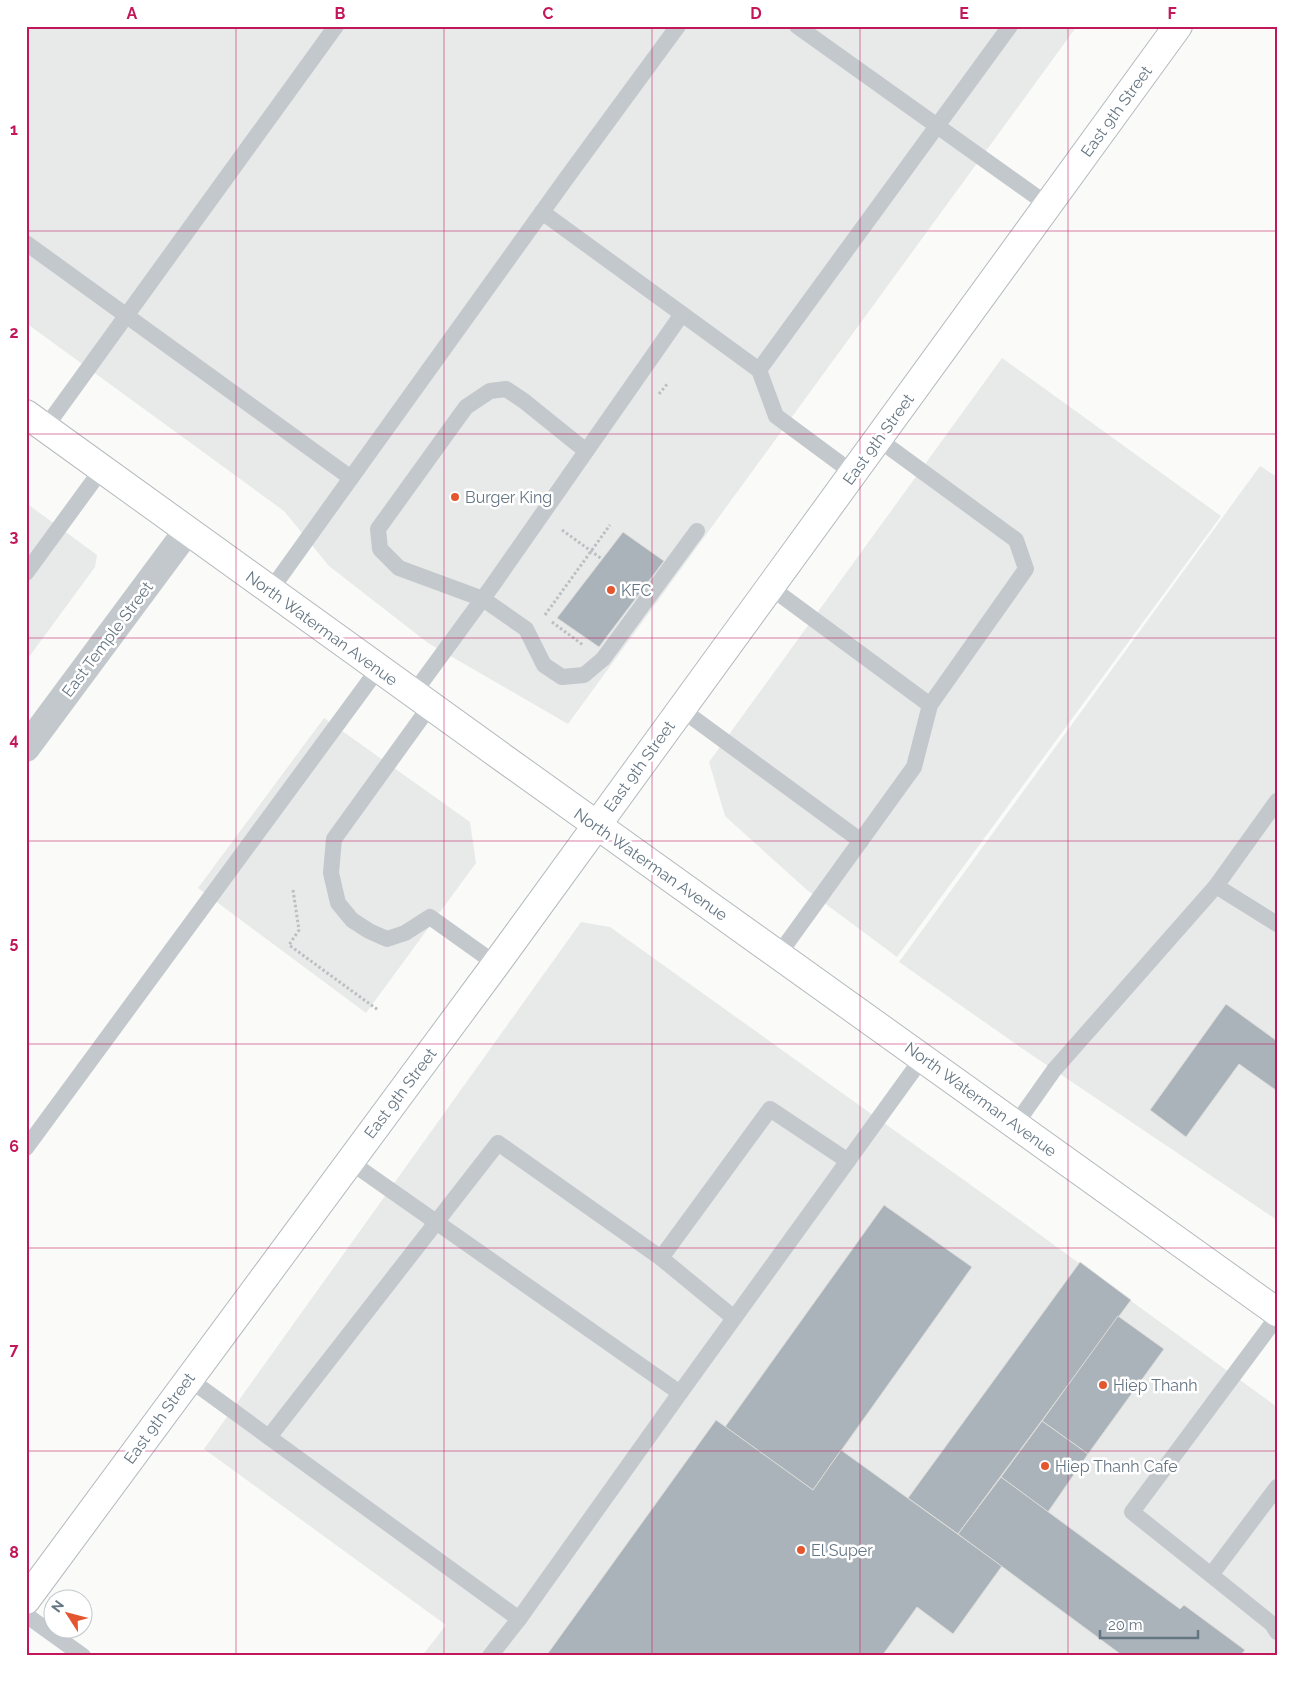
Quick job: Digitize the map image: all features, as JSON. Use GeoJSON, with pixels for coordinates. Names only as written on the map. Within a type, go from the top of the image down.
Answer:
{"type":"FeatureCollection","features":[{"type":"Feature","properties":{"kind":"street","name":"East 9th Street"},"geometry":{"type":"LineString","coordinates":[[26,1600],[496,964],[1178,26]]}},
{"type":"Feature","properties":{"kind":"street","name":"North Waterman Avenue"},"geometry":{"type":"LineString","coordinates":[[35,421],[421,700],[779,954],[1277,1312]]}},
{"type":"Feature","properties":{"kind":"street","name":"East Temple Street"},"geometry":{"type":"LineString","coordinates":[[26,748],[187,530]]}},
{"type":"Feature","properties":{"kind":"lane"},"geometry":{"type":"LineString","coordinates":[[35,421],[126,315],[336,26]]}},
{"type":"Feature","properties":{"kind":"lane"},"geometry":{"type":"LineString","coordinates":[[270,591],[678,26]]}},
{"type":"Feature","properties":{"kind":"lane"},"geometry":{"type":"LineString","coordinates":[[797,26],[1048,206]]}},
{"type":"Feature","properties":{"kind":"lane"},"geometry":{"type":"LineString","coordinates":[[759,370],[1010,26]]}},
{"type":"Feature","properties":{"kind":"lane"},"geometry":{"type":"LineString","coordinates":[[542,212],[759,370],[776,416],[853,473]]}},
{"type":"Feature","properties":{"kind":"lane"},"geometry":{"type":"LineString","coordinates":[[26,243],[351,478]]}},
{"type":"Feature","properties":{"kind":"lane"},"geometry":{"type":"LineString","coordinates":[[496,964],[430,917],[405,933],[387,939],[368,931],[352,920],[338,903],[331,873],[334,840],[483,599],[682,314]]}},
{"type":"Feature","properties":{"kind":"lane"},"geometry":{"type":"LineString","coordinates":[[586,451],[524,401],[506,389],[490,391],[466,407],[378,529],[380,549],[399,568],[483,599],[526,628],[544,665],[562,677],[584,675],[603,659],[697,530]]}},
{"type":"Feature","properties":{"kind":"lane"},"geometry":{"type":"LineString","coordinates":[[779,954],[914,767],[930,705],[1026,569],[1016,540],[878,439]]}},
{"type":"Feature","properties":{"kind":"lane"},"geometry":{"type":"LineString","coordinates":[[26,573],[102,469]]}},
{"type":"Feature","properties":{"kind":"lane"},"geometry":{"type":"LineString","coordinates":[[770,587],[930,705]]}},
{"type":"Feature","properties":{"kind":"lane"},"geometry":{"type":"LineString","coordinates":[[26,1148],[378,669]]}},
{"type":"Feature","properties":{"kind":"lane"},"geometry":{"type":"LineString","coordinates":[[681,709],[861,841]]}},
{"type":"Feature","properties":{"kind":"lane"},"geometry":{"type":"LineString","coordinates":[[1016,1124],[1054,1070],[1216,886],[1277,801]]}},
{"type":"Feature","properties":{"kind":"lane"},"geometry":{"type":"LineString","coordinates":[[1216,886],[1277,924]]}},
{"type":"Feature","properties":{"kind":"lane"},"geometry":{"type":"LineString","coordinates":[[490,1656],[519,1619],[923,1057]]}},
{"type":"Feature","properties":{"kind":"lane"},"geometry":{"type":"LineString","coordinates":[[661,1258],[770,1109],[848,1162]]}},
{"type":"Feature","properties":{"kind":"lane"},"geometry":{"type":"LineString","coordinates":[[269,1437],[498,1143],[661,1258],[734,1318]]}},
{"type":"Feature","properties":{"kind":"lane"},"geometry":{"type":"LineString","coordinates":[[349,1161],[680,1393]]}},
{"type":"Feature","properties":{"kind":"lane"},"geometry":{"type":"LineString","coordinates":[[1277,1317],[1132,1512],[1272,1624],[1277,1632]]}},
{"type":"Feature","properties":{"kind":"lane"},"geometry":{"type":"LineString","coordinates":[[189,1379],[519,1619]]}},
{"type":"Feature","properties":{"kind":"lane"},"geometry":{"type":"LineString","coordinates":[[1211,1575],[1277,1487]]}},
{"type":"Feature","properties":{"kind":"lane"},"geometry":{"type":"LineString","coordinates":[[26,1615],[83,1656]]}},
{"type":"Feature","properties":{"kind":"path"},"geometry":{"type":"LineString","coordinates":[[658,396],[668,383]]}},
{"type":"Feature","properties":{"kind":"path"},"geometry":{"type":"LineString","coordinates":[[567,522],[561,530],[602,559]]}},
{"type":"Feature","properties":{"kind":"path"},"geometry":{"type":"LineString","coordinates":[[603,659],[544,616],[610,525]]}},
{"type":"Feature","properties":{"kind":"path"},"geometry":{"type":"LineString","coordinates":[[293,890],[298,930],[289,945],[378,1010]]}},
{"type":"Feature","properties":{"kind":"shaded area"},"geometry":{"type":"Polygon","coordinates":[[[26,26],[1077,26],[568,724],[428,643],[329,566],[284,511],[26,323],[26,26]]]}},
{"type":"Feature","properties":{"kind":"shaded area"},"geometry":{"type":"Polygon","coordinates":[[[1002,358],[1221,516],[897,957],[807,890],[725,816],[709,762],[1002,358]]]}},
{"type":"Feature","properties":{"kind":"shaded area"},"geometry":{"type":"Polygon","coordinates":[[[1260,466],[1277,477],[1277,1220],[1020,1047],[899,962],[1260,466]]]}},
{"type":"Feature","properties":{"kind":"shaded area"},"geometry":{"type":"Polygon","coordinates":[[[26,503],[97,555],[95,567],[26,661],[26,503]]]}},
{"type":"Feature","properties":{"kind":"shaded area"},"geometry":{"type":"Polygon","coordinates":[[[324,718],[470,822],[476,863],[366,1013],[198,888],[324,718]]]}},
{"type":"Feature","properties":{"kind":"shaded area"},"geometry":{"type":"Polygon","coordinates":[[[581,922],[610,927],[1010,1213],[1277,1407],[1277,1656],[422,1656],[446,1625],[204,1449],[581,922]]]}},
{"type":"Feature","properties":{"kind":"building","name":"KFC"},"geometry":{"type":"Polygon","coordinates":[[[623,532],[664,561],[599,647],[557,618],[623,532]]]}},
{"type":"Feature","properties":{"kind":"building"},"geometry":{"type":"Polygon","coordinates":[[[1226,1004],[1277,1041],[1277,1091],[1239,1064],[1186,1137],[1150,1110],[1226,1004]]]}},
{"type":"Feature","properties":{"kind":"building"},"geometry":{"type":"Polygon","coordinates":[[[884,1205],[972,1267],[813,1490],[725,1427],[884,1205]]]}},
{"type":"Feature","properties":{"kind":"building"},"geometry":{"type":"Polygon","coordinates":[[[1080,1262],[1131,1300],[958,1534],[908,1498],[1080,1262]]]}},
{"type":"Feature","properties":{"kind":"building","name":"Hiep Thanh"},"geometry":{"type":"Polygon","coordinates":[[[1118,1316],[1164,1349],[1088,1454],[1042,1421],[1118,1316]]]}},
{"type":"Feature","properties":{"kind":"building","name":"El Super"},"geometry":{"type":"Polygon","coordinates":[[[716,1420],[813,1490],[841,1450],[1002,1566],[953,1634],[917,1607],[882,1656],[546,1656],[716,1420]]]}},
{"type":"Feature","properties":{"kind":"building","name":"Hiep Thanh Cafe"},"geometry":{"type":"Polygon","coordinates":[[[1042,1421],[1088,1454],[1048,1512],[1001,1477],[1042,1421]]]}},
{"type":"Feature","properties":{"kind":"building"},"geometry":{"type":"Polygon","coordinates":[[[1001,1477],[1180,1609],[1184,1605],[1245,1650],[1240,1656],[1123,1656],[958,1534],[1001,1477]]]}},
{"type":"Feature","properties":{"kind":"place","name":"Burger King"},"geometry":{"type":"Point","coordinates":[455,497]}},
{"type":"Feature","properties":{"kind":"place","name":"KFC"},"geometry":{"type":"Point","coordinates":[611,590]}},
{"type":"Feature","properties":{"kind":"place","name":"Hiep Thanh"},"geometry":{"type":"Point","coordinates":[1103,1385]}},
{"type":"Feature","properties":{"kind":"place","name":"Hiep Thanh Cafe"},"geometry":{"type":"Point","coordinates":[1045,1466]}},
{"type":"Feature","properties":{"kind":"place","name":"El Super"},"geometry":{"type":"Point","coordinates":[801,1550]}}]}
